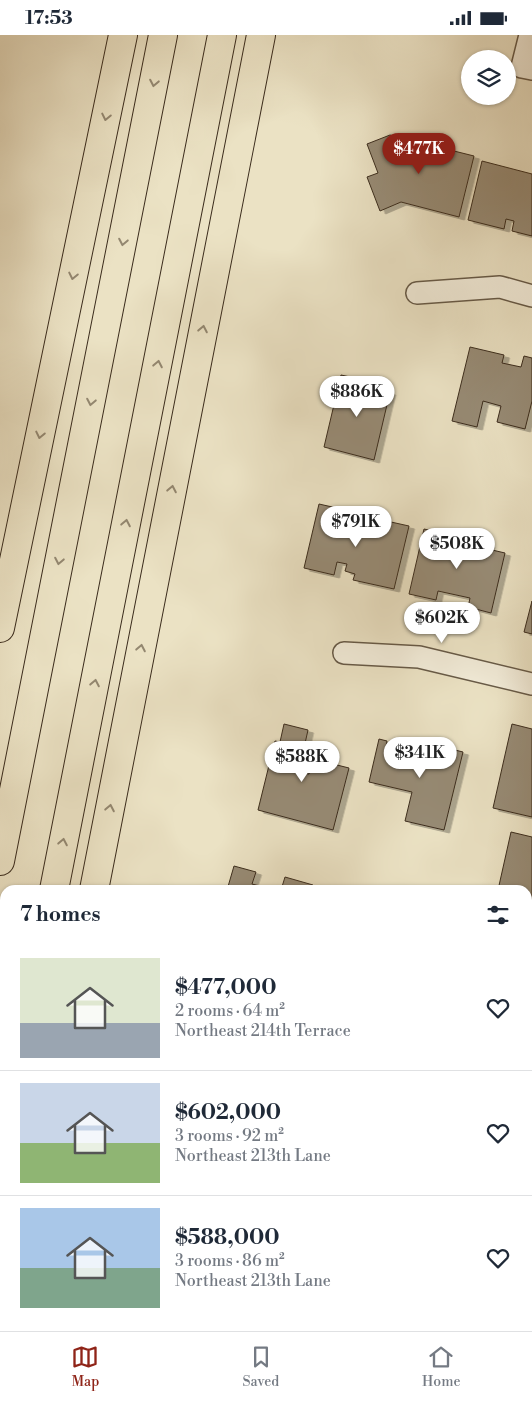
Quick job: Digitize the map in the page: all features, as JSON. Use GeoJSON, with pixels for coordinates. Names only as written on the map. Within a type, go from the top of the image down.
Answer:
{"type":"FeatureCollection","features":[{"type":"Feature","properties":{"kind":"highway"},"geometry":{"type":"LineString","coordinates":[[0,628],[123,35]]}},
{"type":"Feature","properties":{"kind":"highway"},"geometry":{"type":"LineString","coordinates":[[0,861],[164,35]]}},
{"type":"Feature","properties":{"kind":"highway"},"geometry":{"type":"LineString","coordinates":[[55,885],[222,35]]}},
{"type":"Feature","properties":{"kind":"highway"},"geometry":{"type":"LineString","coordinates":[[95,885],[261,35]]}},
{"type":"Feature","properties":{"kind":"street"},"geometry":{"type":"LineString","coordinates":[[527,68],[530,35]]}},
{"type":"Feature","properties":{"kind":"street"},"geometry":{"type":"LineString","coordinates":[[417,293],[500,287],[532,296]]}},
{"type":"Feature","properties":{"kind":"street"},"geometry":{"type":"LineString","coordinates":[[344,653],[419,657],[532,684]]}},
{"type":"Feature","properties":{"kind":"building"},"geometry":{"type":"Polygon","coordinates":[[[390,135],[474,156],[459,217],[401,202],[380,211],[367,177],[378,173],[367,144],[390,135]]]}},
{"type":"Feature","properties":{"kind":"building"},"geometry":{"type":"Polygon","coordinates":[[[482,161],[532,174],[532,236],[512,231],[514,221],[506,219],[504,229],[468,220],[482,161]]]}},
{"type":"Feature","properties":{"kind":"building"},"geometry":{"type":"Polygon","coordinates":[[[470,347],[504,355],[502,363],[521,367],[524,356],[532,358],[532,401],[525,429],[497,422],[501,406],[483,401],[477,427],[452,421],[470,347]]]}},
{"type":"Feature","properties":{"kind":"building"},"geometry":{"type":"Polygon","coordinates":[[[341,375],[373,382],[371,388],[390,392],[374,460],[324,447],[341,375]]]}},
{"type":"Feature","properties":{"kind":"building"},"geometry":{"type":"Polygon","coordinates":[[[319,504],[350,511],[347,522],[379,529],[382,520],[409,526],[394,589],[353,580],[355,574],[345,571],[347,564],[337,562],[334,575],[304,568],[319,504]]]}},
{"type":"Feature","properties":{"kind":"building"},"geometry":{"type":"Polygon","coordinates":[[[424,529],[489,544],[488,549],[505,553],[491,613],[468,607],[470,598],[438,591],[436,600],[409,594],[424,529]]]}},
{"type":"Feature","properties":{"kind":"building"},"geometry":{"type":"Polygon","coordinates":[[[532,601],[532,634],[524,632],[532,601]]]}},
{"type":"Feature","properties":{"kind":"building"},"geometry":{"type":"Polygon","coordinates":[[[284,724],[308,730],[304,748],[308,749],[302,773],[309,774],[313,759],[349,768],[333,830],[258,810],[275,741],[280,742],[284,724]]]}},
{"type":"Feature","properties":{"kind":"building"},"geometry":{"type":"Polygon","coordinates":[[[512,724],[532,729],[532,817],[493,808],[512,724]]]}},
{"type":"Feature","properties":{"kind":"building"},"geometry":{"type":"Polygon","coordinates":[[[379,739],[387,741],[386,747],[392,748],[393,742],[405,745],[403,751],[416,755],[419,741],[463,752],[444,830],[405,821],[412,792],[369,782],[379,739]]]}},
{"type":"Feature","properties":{"kind":"building"},"geometry":{"type":"Polygon","coordinates":[[[511,832],[532,837],[532,885],[499,885],[511,832]]]}},
{"type":"Feature","properties":{"kind":"building"},"geometry":{"type":"Polygon","coordinates":[[[234,866],[256,872],[252,884],[256,885],[228,885],[234,866]]]}},
{"type":"Feature","properties":{"kind":"building"},"geometry":{"type":"Polygon","coordinates":[[[285,877],[313,885],[283,885],[285,877]]]}}]}
